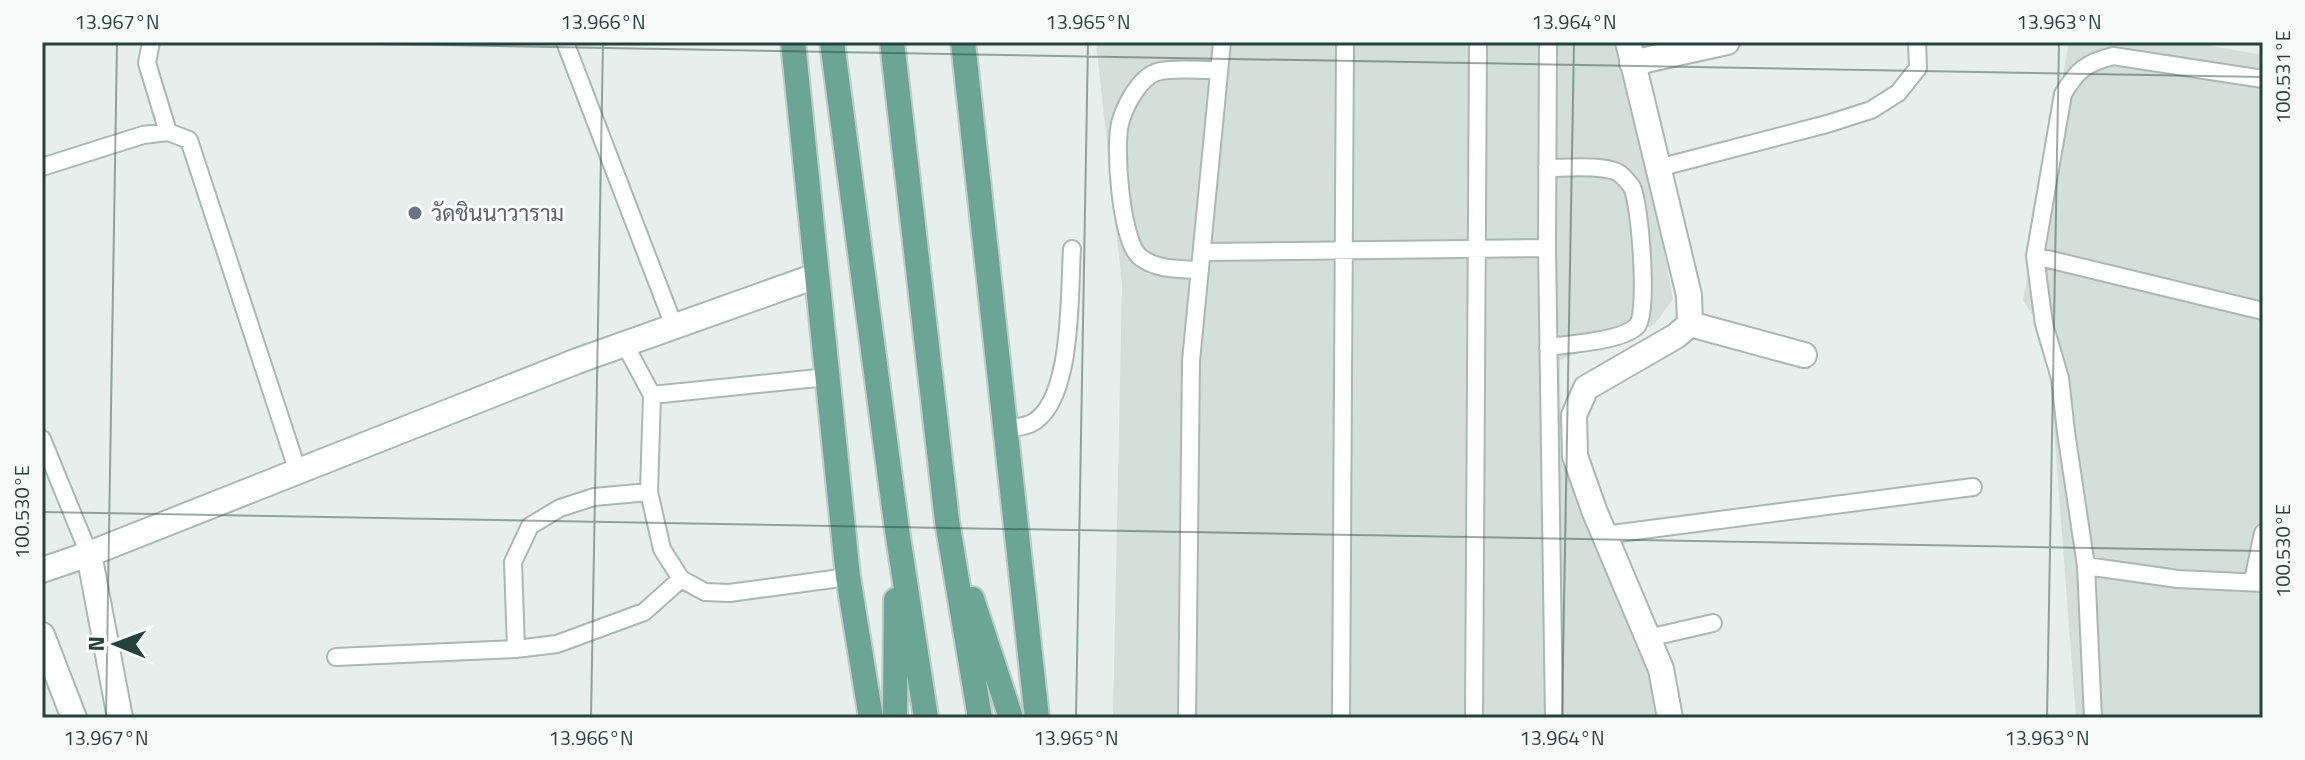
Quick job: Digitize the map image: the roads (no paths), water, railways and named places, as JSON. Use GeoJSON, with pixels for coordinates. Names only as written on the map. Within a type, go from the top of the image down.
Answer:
{"type":"FeatureCollection","features":[{"type":"Feature","properties":{"kind":"main road"},"geometry":{"type":"LineString","coordinates":[[832,42],[897,530],[926,718]]}},
{"type":"Feature","properties":{"kind":"main road"},"geometry":{"type":"LineString","coordinates":[[892,42],[947,521],[980,718]]}},
{"type":"Feature","properties":{"kind":"main road"},"geometry":{"type":"LineString","coordinates":[[963,42],[1037,718]]}},
{"type":"Feature","properties":{"kind":"main road"},"geometry":{"type":"LineString","coordinates":[[792,45],[848,577],[871,718]]}},
{"type":"Feature","properties":{"kind":"main road"},"geometry":{"type":"LineString","coordinates":[[947,521],[1011,718]]}},
{"type":"Feature","properties":{"kind":"main road"},"geometry":{"type":"LineString","coordinates":[[895,718],[897,530]]}},
{"type":"Feature","properties":{"kind":"street"},"geometry":{"type":"LineString","coordinates":[[1690,324],[1689,295],[1630,52],[1727,42]]}},
{"type":"Feature","properties":{"kind":"street"},"geometry":{"type":"LineString","coordinates":[[42,570],[624,343],[816,276]]}},
{"type":"Feature","properties":{"kind":"street"},"geometry":{"type":"LineString","coordinates":[[1690,324],[1804,355]]}},
{"type":"Feature","properties":{"kind":"street"},"geometry":{"type":"LineString","coordinates":[[1670,718],[1661,669],[1604,535],[1575,456],[1574,415],[1586,388],[1676,336],[1690,324]]}},
{"type":"Feature","properties":{"kind":"street"},"geometry":{"type":"LineString","coordinates":[[89,554],[120,718]]}},
{"type":"Feature","properties":{"kind":"street"},"geometry":{"type":"LineString","coordinates":[[42,635],[74,718]]}},
{"type":"Feature","properties":{"kind":"lane"},"geometry":{"type":"LineString","coordinates":[[151,42],[147,63],[168,132]]}},
{"type":"Feature","properties":{"kind":"lane"},"geometry":{"type":"LineString","coordinates":[[565,42],[674,326]]}},
{"type":"Feature","properties":{"kind":"lane"},"geometry":{"type":"LineString","coordinates":[[1187,718],[1191,361],[1222,42]]}},
{"type":"Feature","properties":{"kind":"lane"},"geometry":{"type":"LineString","coordinates":[[1341,718],[1345,42]]}},
{"type":"Feature","properties":{"kind":"lane"},"geometry":{"type":"LineString","coordinates":[[1474,718],[1478,42]]}},
{"type":"Feature","properties":{"kind":"lane"},"geometry":{"type":"LineString","coordinates":[[1548,42],[1547,248],[1554,718]]}},
{"type":"Feature","properties":{"kind":"lane"},"geometry":{"type":"LineString","coordinates":[[1658,168],[1871,110],[1898,93],[1918,68],[1917,42]]}},
{"type":"Feature","properties":{"kind":"lane"},"geometry":{"type":"LineString","coordinates":[[2093,718],[2086,566],[2060,378],[2044,324],[2035,256],[2063,94],[2074,76],[2092,61],[2113,56],[2263,79]]}},
{"type":"Feature","properties":{"kind":"lane"},"geometry":{"type":"LineString","coordinates":[[1200,270],[1161,267],[1139,257],[1129,240],[1118,182],[1120,121],[1139,84],[1156,72],[1219,70]]}},
{"type":"Feature","properties":{"kind":"lane"},"geometry":{"type":"LineString","coordinates":[[42,167],[143,135],[168,132],[189,140],[298,472]]}},
{"type":"Feature","properties":{"kind":"lane"},"geometry":{"type":"LineString","coordinates":[[1547,168],[1618,172],[1633,188],[1644,275],[1643,311],[1638,325],[1624,335],[1548,347]]}},
{"type":"Feature","properties":{"kind":"lane"},"geometry":{"type":"LineString","coordinates":[[1202,252],[1547,248]]}},
{"type":"Feature","properties":{"kind":"lane"},"geometry":{"type":"LineString","coordinates":[[1005,429],[1032,423],[1051,402],[1063,372],[1072,249]]}},
{"type":"Feature","properties":{"kind":"lane"},"geometry":{"type":"LineString","coordinates":[[2035,256],[2263,311]]}},
{"type":"Feature","properties":{"kind":"lane"},"geometry":{"type":"LineString","coordinates":[[624,343],[652,395],[649,492],[662,549],[681,579],[705,592],[729,593],[848,577]]}},
{"type":"Feature","properties":{"kind":"lane"},"geometry":{"type":"LineString","coordinates":[[652,395],[827,377]]}},
{"type":"Feature","properties":{"kind":"lane"},"geometry":{"type":"LineString","coordinates":[[42,439],[89,554]]}},
{"type":"Feature","properties":{"kind":"lane"},"geometry":{"type":"LineString","coordinates":[[1604,535],[1973,487]]}},
{"type":"Feature","properties":{"kind":"lane"},"geometry":{"type":"LineString","coordinates":[[516,649],[513,562],[530,526],[560,508],[594,497],[649,492]]}},
{"type":"Feature","properties":{"kind":"lane"},"geometry":{"type":"LineString","coordinates":[[2086,566],[2178,579],[2258,582],[2263,533]]}},
{"type":"Feature","properties":{"kind":"lane"},"geometry":{"type":"LineString","coordinates":[[336,657],[516,649],[557,644],[644,612],[681,579]]}},
{"type":"Feature","properties":{"kind":"lane"},"geometry":{"type":"LineString","coordinates":[[1648,638],[1713,623]]}},
{"type":"Feature","properties":{"kind":"place","name":"วัดชินนาวาราม"},"geometry":{"type":"Point","coordinates":[415,213]}}]}
